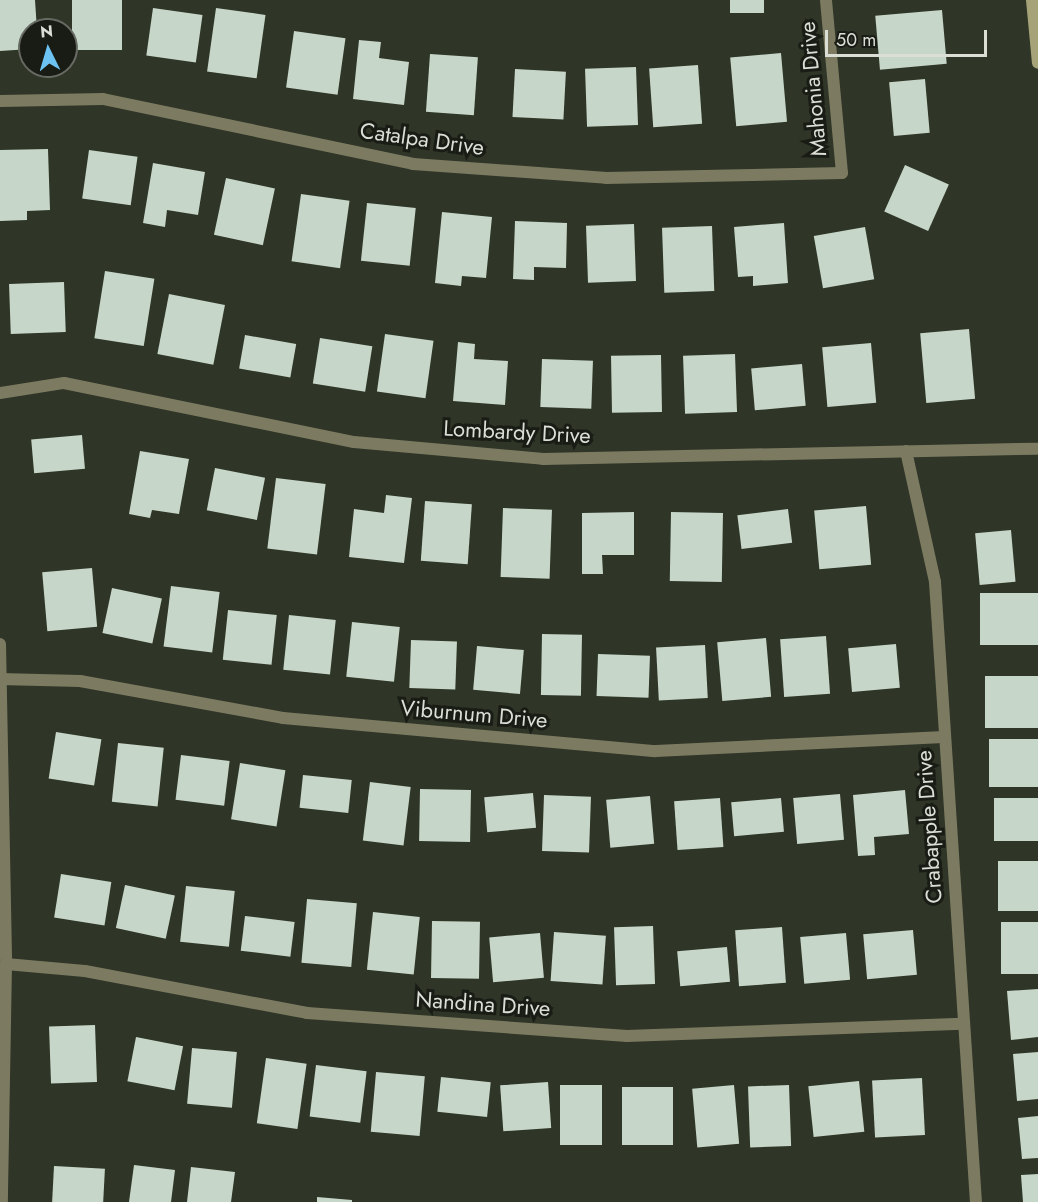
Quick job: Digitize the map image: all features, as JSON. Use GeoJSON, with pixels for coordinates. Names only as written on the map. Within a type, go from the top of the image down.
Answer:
{"type":"FeatureCollection","features":[{"type":"Feature","properties":{"kind":"street","name":"Mahonia Drive"},"geometry":{"type":"LineString","coordinates":[[826,0],[842,173]]}},
{"type":"Feature","properties":{"kind":"street"},"geometry":{"type":"LineString","coordinates":[[1032,0],[1038,63]]}},
{"type":"Feature","properties":{"kind":"street","name":"Catalpa Drive"},"geometry":{"type":"LineString","coordinates":[[0,101],[103,99],[413,164],[606,178],[842,173]]}},
{"type":"Feature","properties":{"kind":"street","name":"Lombardy Drive"},"geometry":{"type":"LineString","coordinates":[[0,393],[64,383],[354,442],[543,459],[1038,448]]}},
{"type":"Feature","properties":{"kind":"street","name":"Crabapple Drive"},"geometry":{"type":"LineString","coordinates":[[906,452],[935,582],[962,1024],[976,1202]]}},
{"type":"Feature","properties":{"kind":"street"},"geometry":{"type":"LineString","coordinates":[[0,644],[6,964],[2,1202]]}},
{"type":"Feature","properties":{"kind":"street","name":"Viburnum Drive"},"geometry":{"type":"LineString","coordinates":[[1,680],[80,681],[283,718],[656,751],[944,737]]}},
{"type":"Feature","properties":{"kind":"street","name":"Nandina Drive"},"geometry":{"type":"LineString","coordinates":[[6,964],[85,971],[307,1013],[627,1036],[962,1024]]}},
{"type":"Feature","properties":{"kind":"building"},"geometry":{"type":"Polygon","coordinates":[[[0,0],[35,0],[36,18],[18,18],[18,50],[0,51],[0,0]]]}},
{"type":"Feature","properties":{"kind":"building"},"geometry":{"type":"Polygon","coordinates":[[[72,0],[122,0],[122,50],[78,50],[78,18],[72,18],[72,0]]]}},
{"type":"Feature","properties":{"kind":"building"},"geometry":{"type":"Polygon","coordinates":[[[730,0],[764,0],[764,13],[730,13],[730,0]]]}},
{"type":"Feature","properties":{"kind":"building"},"geometry":{"type":"Polygon","coordinates":[[[153,8],[203,15],[196,62],[146,56],[153,8]]]}},
{"type":"Feature","properties":{"kind":"building"},"geometry":{"type":"Polygon","coordinates":[[[216,8],[266,15],[257,78],[207,71],[216,8]]]}},
{"type":"Feature","properties":{"kind":"building"},"geometry":{"type":"Polygon","coordinates":[[[942,10],[947,64],[880,70],[875,16],[942,10]]]}},
{"type":"Feature","properties":{"kind":"building"},"geometry":{"type":"Polygon","coordinates":[[[294,31],[345,38],[338,95],[286,87],[294,31]]]}},
{"type":"Feature","properties":{"kind":"building"},"geometry":{"type":"Polygon","coordinates":[[[359,40],[381,42],[379,58],[409,62],[404,105],[353,99],[359,40]]]}},
{"type":"Feature","properties":{"kind":"building"},"geometry":{"type":"Polygon","coordinates":[[[781,53],[787,122],[736,126],[730,57],[781,53]]]}},
{"type":"Feature","properties":{"kind":"building"},"geometry":{"type":"Polygon","coordinates":[[[430,54],[478,57],[474,115],[426,112],[430,54]]]}},
{"type":"Feature","properties":{"kind":"building"},"geometry":{"type":"Polygon","coordinates":[[[698,65],[702,124],[653,127],[649,68],[698,65]]]}},
{"type":"Feature","properties":{"kind":"building"},"geometry":{"type":"Polygon","coordinates":[[[636,67],[638,125],[587,127],[585,69],[636,67]]]}},
{"type":"Feature","properties":{"kind":"building"},"geometry":{"type":"Polygon","coordinates":[[[515,69],[566,72],[563,120],[512,117],[515,69]]]}},
{"type":"Feature","properties":{"kind":"building"},"geometry":{"type":"Polygon","coordinates":[[[925,79],[930,133],[894,136],[889,82],[925,79]]]}},
{"type":"Feature","properties":{"kind":"building"},"geometry":{"type":"Polygon","coordinates":[[[48,149],[50,210],[27,211],[27,220],[0,221],[0,150],[48,149]]]}},
{"type":"Feature","properties":{"kind":"building"},"geometry":{"type":"Polygon","coordinates":[[[89,150],[138,157],[131,205],[82,199],[89,150]]]}},
{"type":"Feature","properties":{"kind":"building"},"geometry":{"type":"Polygon","coordinates":[[[153,163],[205,172],[198,215],[167,210],[165,227],[143,223],[153,163]]]}},
{"type":"Feature","properties":{"kind":"building"},"geometry":{"type":"Polygon","coordinates":[[[905,165],[949,185],[928,231],[884,212],[905,165]]]}},
{"type":"Feature","properties":{"kind":"building"},"geometry":{"type":"Polygon","coordinates":[[[226,178],[275,188],[263,245],[214,235],[226,178]]]}},
{"type":"Feature","properties":{"kind":"building"},"geometry":{"type":"Polygon","coordinates":[[[301,194],[350,201],[340,268],[292,261],[301,194]]]}},
{"type":"Feature","properties":{"kind":"building"},"geometry":{"type":"Polygon","coordinates":[[[367,203],[416,208],[410,266],[361,261],[367,203]]]}},
{"type":"Feature","properties":{"kind":"building"},"geometry":{"type":"Polygon","coordinates":[[[442,212],[492,217],[486,278],[462,276],[461,286],[435,283],[442,212]]]}},
{"type":"Feature","properties":{"kind":"building"},"geometry":{"type":"Polygon","coordinates":[[[515,221],[567,223],[566,268],[534,267],[534,280],[513,279],[515,221]]]}},
{"type":"Feature","properties":{"kind":"building"},"geometry":{"type":"Polygon","coordinates":[[[784,223],[788,283],[753,286],[753,276],[738,277],[734,227],[784,223]]]}},
{"type":"Feature","properties":{"kind":"building"},"geometry":{"type":"Polygon","coordinates":[[[634,224],[636,281],[588,283],[586,226],[634,224]]]}},
{"type":"Feature","properties":{"kind":"building"},"geometry":{"type":"Polygon","coordinates":[[[712,226],[714,291],[664,293],[662,228],[712,226]]]}},
{"type":"Feature","properties":{"kind":"building"},"geometry":{"type":"Polygon","coordinates":[[[865,227],[874,279],[823,288],[814,236],[865,227]]]}},
{"type":"Feature","properties":{"kind":"building"},"geometry":{"type":"Polygon","coordinates":[[[105,271],[154,279],[144,346],[94,338],[105,271]]]}},
{"type":"Feature","properties":{"kind":"building"},"geometry":{"type":"Polygon","coordinates":[[[64,282],[66,332],[11,334],[9,284],[64,282]]]}},
{"type":"Feature","properties":{"kind":"building"},"geometry":{"type":"Polygon","coordinates":[[[169,294],[225,305],[213,365],[157,354],[169,294]]]}},
{"type":"Feature","properties":{"kind":"building"},"geometry":{"type":"Polygon","coordinates":[[[969,329],[975,399],[926,403],[920,333],[969,329]]]}},
{"type":"Feature","properties":{"kind":"building"},"geometry":{"type":"Polygon","coordinates":[[[385,334],[434,341],[425,398],[377,391],[385,334]]]}},
{"type":"Feature","properties":{"kind":"building"},"geometry":{"type":"Polygon","coordinates":[[[245,335],[296,344],[290,378],[239,368],[245,335]]]}},
{"type":"Feature","properties":{"kind":"building"},"geometry":{"type":"Polygon","coordinates":[[[320,338],[372,346],[365,392],[313,383],[320,338]]]}},
{"type":"Feature","properties":{"kind":"building"},"geometry":{"type":"Polygon","coordinates":[[[458,342],[475,344],[474,359],[508,361],[505,405],[453,401],[458,342]]]}},
{"type":"Feature","properties":{"kind":"building"},"geometry":{"type":"Polygon","coordinates":[[[871,343],[876,403],[827,407],[822,347],[871,343]]]}},
{"type":"Feature","properties":{"kind":"building"},"geometry":{"type":"Polygon","coordinates":[[[735,354],[737,412],[685,414],[683,356],[735,354]]]}},
{"type":"Feature","properties":{"kind":"building"},"geometry":{"type":"Polygon","coordinates":[[[661,355],[662,412],[612,413],[611,356],[661,355]]]}},
{"type":"Feature","properties":{"kind":"building"},"geometry":{"type":"Polygon","coordinates":[[[542,359],[593,361],[591,409],[540,407],[542,359]]]}},
{"type":"Feature","properties":{"kind":"building"},"geometry":{"type":"Polygon","coordinates":[[[802,364],[806,406],[755,410],[751,368],[802,364]]]}},
{"type":"Feature","properties":{"kind":"building"},"geometry":{"type":"Polygon","coordinates":[[[82,435],[85,469],[34,473],[31,439],[82,435]]]}},
{"type":"Feature","properties":{"kind":"building"},"geometry":{"type":"Polygon","coordinates":[[[140,451],[189,459],[179,514],[152,510],[150,518],[129,514],[140,451]]]}},
{"type":"Feature","properties":{"kind":"building"},"geometry":{"type":"Polygon","coordinates":[[[215,468],[265,478],[257,520],[207,510],[215,468]]]}},
{"type":"Feature","properties":{"kind":"building"},"geometry":{"type":"Polygon","coordinates":[[[276,478],[326,484],[317,555],[267,548],[276,478]]]}},
{"type":"Feature","properties":{"kind":"building"},"geometry":{"type":"Polygon","coordinates":[[[386,495],[412,498],[404,563],[349,557],[354,509],[384,513],[386,495]]]}},
{"type":"Feature","properties":{"kind":"building"},"geometry":{"type":"Polygon","coordinates":[[[425,501],[472,504],[468,564],[421,561],[425,501]]]}},
{"type":"Feature","properties":{"kind":"building"},"geometry":{"type":"Polygon","coordinates":[[[866,506],[871,565],[819,569],[814,511],[866,506]]]}},
{"type":"Feature","properties":{"kind":"building"},"geometry":{"type":"Polygon","coordinates":[[[503,508],[552,510],[550,579],[501,577],[503,508]]]}},
{"type":"Feature","properties":{"kind":"building"},"geometry":{"type":"Polygon","coordinates":[[[788,509],[792,543],[742,549],[737,515],[788,509]]]}},
{"type":"Feature","properties":{"kind":"building"},"geometry":{"type":"Polygon","coordinates":[[[634,512],[634,555],[602,555],[603,574],[582,574],[582,513],[634,512]]]}},
{"type":"Feature","properties":{"kind":"building"},"geometry":{"type":"Polygon","coordinates":[[[671,512],[723,513],[722,582],[670,581],[671,512]]]}},
{"type":"Feature","properties":{"kind":"building"},"geometry":{"type":"Polygon","coordinates":[[[1011,530],[1016,582],[980,585],[975,533],[1011,530]]]}},
{"type":"Feature","properties":{"kind":"building"},"geometry":{"type":"Polygon","coordinates":[[[92,568],[97,627],[47,631],[42,572],[92,568]]]}},
{"type":"Feature","properties":{"kind":"building"},"geometry":{"type":"Polygon","coordinates":[[[171,586],[220,592],[212,653],[164,647],[171,586]]]}},
{"type":"Feature","properties":{"kind":"building"},"geometry":{"type":"Polygon","coordinates":[[[112,588],[162,599],[152,644],[102,633],[112,588]]]}},
{"type":"Feature","properties":{"kind":"building"},"geometry":{"type":"Polygon","coordinates":[[[980,593],[1038,593],[1038,645],[980,645],[980,593]]]}},
{"type":"Feature","properties":{"kind":"building"},"geometry":{"type":"Polygon","coordinates":[[[228,610],[277,615],[272,665],[223,660],[228,610]]]}},
{"type":"Feature","properties":{"kind":"building"},"geometry":{"type":"Polygon","coordinates":[[[289,615],[336,620],[330,675],[283,670],[289,615]]]}},
{"type":"Feature","properties":{"kind":"building"},"geometry":{"type":"Polygon","coordinates":[[[352,622],[400,627],[394,682],[346,677],[352,622]]]}},
{"type":"Feature","properties":{"kind":"building"},"geometry":{"type":"Polygon","coordinates":[[[542,634],[582,635],[581,696],[541,695],[542,634]]]}},
{"type":"Feature","properties":{"kind":"building"},"geometry":{"type":"Polygon","coordinates":[[[826,636],[830,694],[784,697],[780,639],[826,636]]]}},
{"type":"Feature","properties":{"kind":"building"},"geometry":{"type":"Polygon","coordinates":[[[766,638],[771,697],[722,701],[717,642],[766,638]]]}},
{"type":"Feature","properties":{"kind":"building"},"geometry":{"type":"Polygon","coordinates":[[[411,640],[457,642],[455,690],[409,688],[411,640]]]}},
{"type":"Feature","properties":{"kind":"building"},"geometry":{"type":"Polygon","coordinates":[[[896,644],[900,688],[852,692],[848,648],[896,644]]]}},
{"type":"Feature","properties":{"kind":"building"},"geometry":{"type":"Polygon","coordinates":[[[705,645],[708,698],[659,700],[656,648],[705,645]]]}},
{"type":"Feature","properties":{"kind":"building"},"geometry":{"type":"Polygon","coordinates":[[[477,646],[524,650],[520,694],[473,690],[477,646]]]}},
{"type":"Feature","properties":{"kind":"building"},"geometry":{"type":"Polygon","coordinates":[[[598,654],[650,656],[649,698],[597,696],[598,654]]]}},
{"type":"Feature","properties":{"kind":"building"},"geometry":{"type":"Polygon","coordinates":[[[985,676],[1038,676],[1038,728],[985,728],[985,676]]]}},
{"type":"Feature","properties":{"kind":"building"},"geometry":{"type":"Polygon","coordinates":[[[56,732],[101,739],[94,786],[49,778],[56,732]]]}},
{"type":"Feature","properties":{"kind":"building"},"geometry":{"type":"Polygon","coordinates":[[[989,739],[1038,739],[1038,787],[989,787],[989,739]]]}},
{"type":"Feature","properties":{"kind":"building"},"geometry":{"type":"Polygon","coordinates":[[[118,743],[164,748],[158,806],[112,802],[118,743]]]}},
{"type":"Feature","properties":{"kind":"building"},"geometry":{"type":"Polygon","coordinates":[[[181,755],[230,761],[224,806],[176,800],[181,755]]]}},
{"type":"Feature","properties":{"kind":"building"},"geometry":{"type":"Polygon","coordinates":[[[240,763],[285,770],[277,826],[231,819],[240,763]]]}},
{"type":"Feature","properties":{"kind":"building"},"geometry":{"type":"Polygon","coordinates":[[[303,775],[352,780],[348,813],[300,808],[303,775]]]}},
{"type":"Feature","properties":{"kind":"building"},"geometry":{"type":"Polygon","coordinates":[[[370,782],[411,787],[404,846],[363,841],[370,782]]]}},
{"type":"Feature","properties":{"kind":"building"},"geometry":{"type":"Polygon","coordinates":[[[420,789],[471,790],[470,842],[419,841],[420,789]]]}},
{"type":"Feature","properties":{"kind":"building"},"geometry":{"type":"Polygon","coordinates":[[[905,790],[909,834],[874,837],[875,855],[858,856],[853,795],[905,790]]]}},
{"type":"Feature","properties":{"kind":"building"},"geometry":{"type":"Polygon","coordinates":[[[533,793],[536,828],[487,832],[484,797],[533,793]]]}},
{"type":"Feature","properties":{"kind":"building"},"geometry":{"type":"Polygon","coordinates":[[[840,794],[844,840],[797,844],[793,798],[840,794]]]}},
{"type":"Feature","properties":{"kind":"building"},"geometry":{"type":"Polygon","coordinates":[[[544,795],[591,797],[589,853],[542,851],[544,795]]]}},
{"type":"Feature","properties":{"kind":"building"},"geometry":{"type":"Polygon","coordinates":[[[650,796],[654,844],[610,848],[606,800],[650,796]]]}},
{"type":"Feature","properties":{"kind":"building"},"geometry":{"type":"Polygon","coordinates":[[[720,798],[723,847],[678,850],[674,801],[720,798]]]}},
{"type":"Feature","properties":{"kind":"building"},"geometry":{"type":"Polygon","coordinates":[[[781,798],[784,832],[734,836],[731,802],[781,798]]]}},
{"type":"Feature","properties":{"kind":"building"},"geometry":{"type":"Polygon","coordinates":[[[994,798],[1038,798],[1038,841],[994,841],[994,798]]]}},
{"type":"Feature","properties":{"kind":"building"},"geometry":{"type":"Polygon","coordinates":[[[998,861],[1038,861],[1038,911],[998,911],[998,861]]]}},
{"type":"Feature","properties":{"kind":"building"},"geometry":{"type":"Polygon","coordinates":[[[61,874],[111,882],[104,925],[54,917],[61,874]]]}},
{"type":"Feature","properties":{"kind":"building"},"geometry":{"type":"Polygon","coordinates":[[[125,885],[175,896],[166,939],[116,928],[125,885]]]}},
{"type":"Feature","properties":{"kind":"building"},"geometry":{"type":"Polygon","coordinates":[[[186,886],[235,891],[229,947],[180,942],[186,886]]]}},
{"type":"Feature","properties":{"kind":"building"},"geometry":{"type":"Polygon","coordinates":[[[307,899],[357,903],[351,967],[301,963],[307,899]]]}},
{"type":"Feature","properties":{"kind":"building"},"geometry":{"type":"Polygon","coordinates":[[[373,912],[420,917],[414,975],[367,970],[373,912]]]}},
{"type":"Feature","properties":{"kind":"building"},"geometry":{"type":"Polygon","coordinates":[[[245,916],[295,922],[290,957],[241,951],[245,916]]]}},
{"type":"Feature","properties":{"kind":"building"},"geometry":{"type":"Polygon","coordinates":[[[432,921],[480,922],[479,979],[431,978],[432,921]]]}},
{"type":"Feature","properties":{"kind":"building"},"geometry":{"type":"Polygon","coordinates":[[[1001,922],[1038,922],[1038,974],[1001,974],[1001,922]]]}},
{"type":"Feature","properties":{"kind":"building"},"geometry":{"type":"Polygon","coordinates":[[[653,926],[655,984],[616,985],[614,927],[653,926]]]}},
{"type":"Feature","properties":{"kind":"building"},"geometry":{"type":"Polygon","coordinates":[[[782,927],[786,983],[739,986],[735,930],[782,927]]]}},
{"type":"Feature","properties":{"kind":"building"},"geometry":{"type":"Polygon","coordinates":[[[913,930],[917,975],[867,979],[863,934],[913,930]]]}},
{"type":"Feature","properties":{"kind":"building"},"geometry":{"type":"Polygon","coordinates":[[[554,932],[606,936],[602,985],[551,981],[554,932]]]}},
{"type":"Feature","properties":{"kind":"building"},"geometry":{"type":"Polygon","coordinates":[[[540,933],[544,978],[493,982],[489,937],[540,933]]]}},
{"type":"Feature","properties":{"kind":"building"},"geometry":{"type":"Polygon","coordinates":[[[846,933],[850,980],[804,984],[800,937],[846,933]]]}},
{"type":"Feature","properties":{"kind":"building"},"geometry":{"type":"Polygon","coordinates":[[[727,947],[730,982],[680,986],[677,951],[727,947]]]}},
{"type":"Feature","properties":{"kind":"building"},"geometry":{"type":"Polygon","coordinates":[[[1038,989],[1038,1037],[1011,1040],[1007,991],[1038,989]]]}},
{"type":"Feature","properties":{"kind":"building"},"geometry":{"type":"Polygon","coordinates":[[[95,1025],[97,1082],[51,1084],[49,1027],[95,1025]]]}},
{"type":"Feature","properties":{"kind":"building"},"geometry":{"type":"Polygon","coordinates":[[[136,1037],[183,1046],[175,1090],[127,1081],[136,1037]]]}},
{"type":"Feature","properties":{"kind":"building"},"geometry":{"type":"Polygon","coordinates":[[[192,1048],[237,1052],[232,1108],[187,1104],[192,1048]]]}},
{"type":"Feature","properties":{"kind":"building"},"geometry":{"type":"Polygon","coordinates":[[[1038,1052],[1038,1099],[1017,1101],[1013,1054],[1038,1052]]]}},
{"type":"Feature","properties":{"kind":"building"},"geometry":{"type":"Polygon","coordinates":[[[266,1058],[307,1064],[297,1129],[257,1123],[266,1058]]]}},
{"type":"Feature","properties":{"kind":"building"},"geometry":{"type":"Polygon","coordinates":[[[316,1065],[367,1071],[360,1123],[310,1117],[316,1065]]]}},
{"type":"Feature","properties":{"kind":"building"},"geometry":{"type":"Polygon","coordinates":[[[376,1072],[425,1076],[420,1136],[371,1132],[376,1072]]]}},
{"type":"Feature","properties":{"kind":"building"},"geometry":{"type":"Polygon","coordinates":[[[441,1077],[491,1082],[487,1117],[437,1112],[441,1077]]]}},
{"type":"Feature","properties":{"kind":"building"},"geometry":{"type":"Polygon","coordinates":[[[922,1078],[925,1135],[875,1138],[872,1081],[922,1078]]]}},
{"type":"Feature","properties":{"kind":"building"},"geometry":{"type":"Polygon","coordinates":[[[859,1081],[864,1132],[814,1137],[808,1086],[859,1081]]]}},
{"type":"Feature","properties":{"kind":"building"},"geometry":{"type":"Polygon","coordinates":[[[548,1082],[551,1128],[503,1131],[500,1085],[548,1082]]]}},
{"type":"Feature","properties":{"kind":"building"},"geometry":{"type":"Polygon","coordinates":[[[560,1085],[602,1085],[602,1145],[560,1145],[560,1085]]]}},
{"type":"Feature","properties":{"kind":"building"},"geometry":{"type":"Polygon","coordinates":[[[734,1085],[739,1144],[697,1147],[692,1089],[734,1085]]]}},
{"type":"Feature","properties":{"kind":"building"},"geometry":{"type":"Polygon","coordinates":[[[789,1085],[791,1146],[750,1147],[748,1086],[789,1085]]]}},
{"type":"Feature","properties":{"kind":"building"},"geometry":{"type":"Polygon","coordinates":[[[622,1087],[673,1087],[673,1145],[622,1145],[622,1087]]]}},
{"type":"Feature","properties":{"kind":"building"},"geometry":{"type":"Polygon","coordinates":[[[1038,1116],[1038,1158],[1022,1159],[1018,1118],[1038,1116]]]}},
{"type":"Feature","properties":{"kind":"building"},"geometry":{"type":"Polygon","coordinates":[[[134,1165],[175,1170],[171,1202],[129,1202],[134,1165]]]}},
{"type":"Feature","properties":{"kind":"building"},"geometry":{"type":"Polygon","coordinates":[[[54,1166],[105,1169],[103,1202],[52,1202],[54,1166]]]}},
{"type":"Feature","properties":{"kind":"building"},"geometry":{"type":"Polygon","coordinates":[[[191,1167],[235,1172],[231,1202],[187,1202],[191,1167]]]}},
{"type":"Feature","properties":{"kind":"building"},"geometry":{"type":"Polygon","coordinates":[[[1038,1174],[1038,1202],[1023,1202],[1021,1175],[1038,1174]]]}},
{"type":"Feature","properties":{"kind":"building"},"geometry":{"type":"Polygon","coordinates":[[[317,1197],[352,1200],[352,1202],[317,1202],[317,1197]]]}}]}
